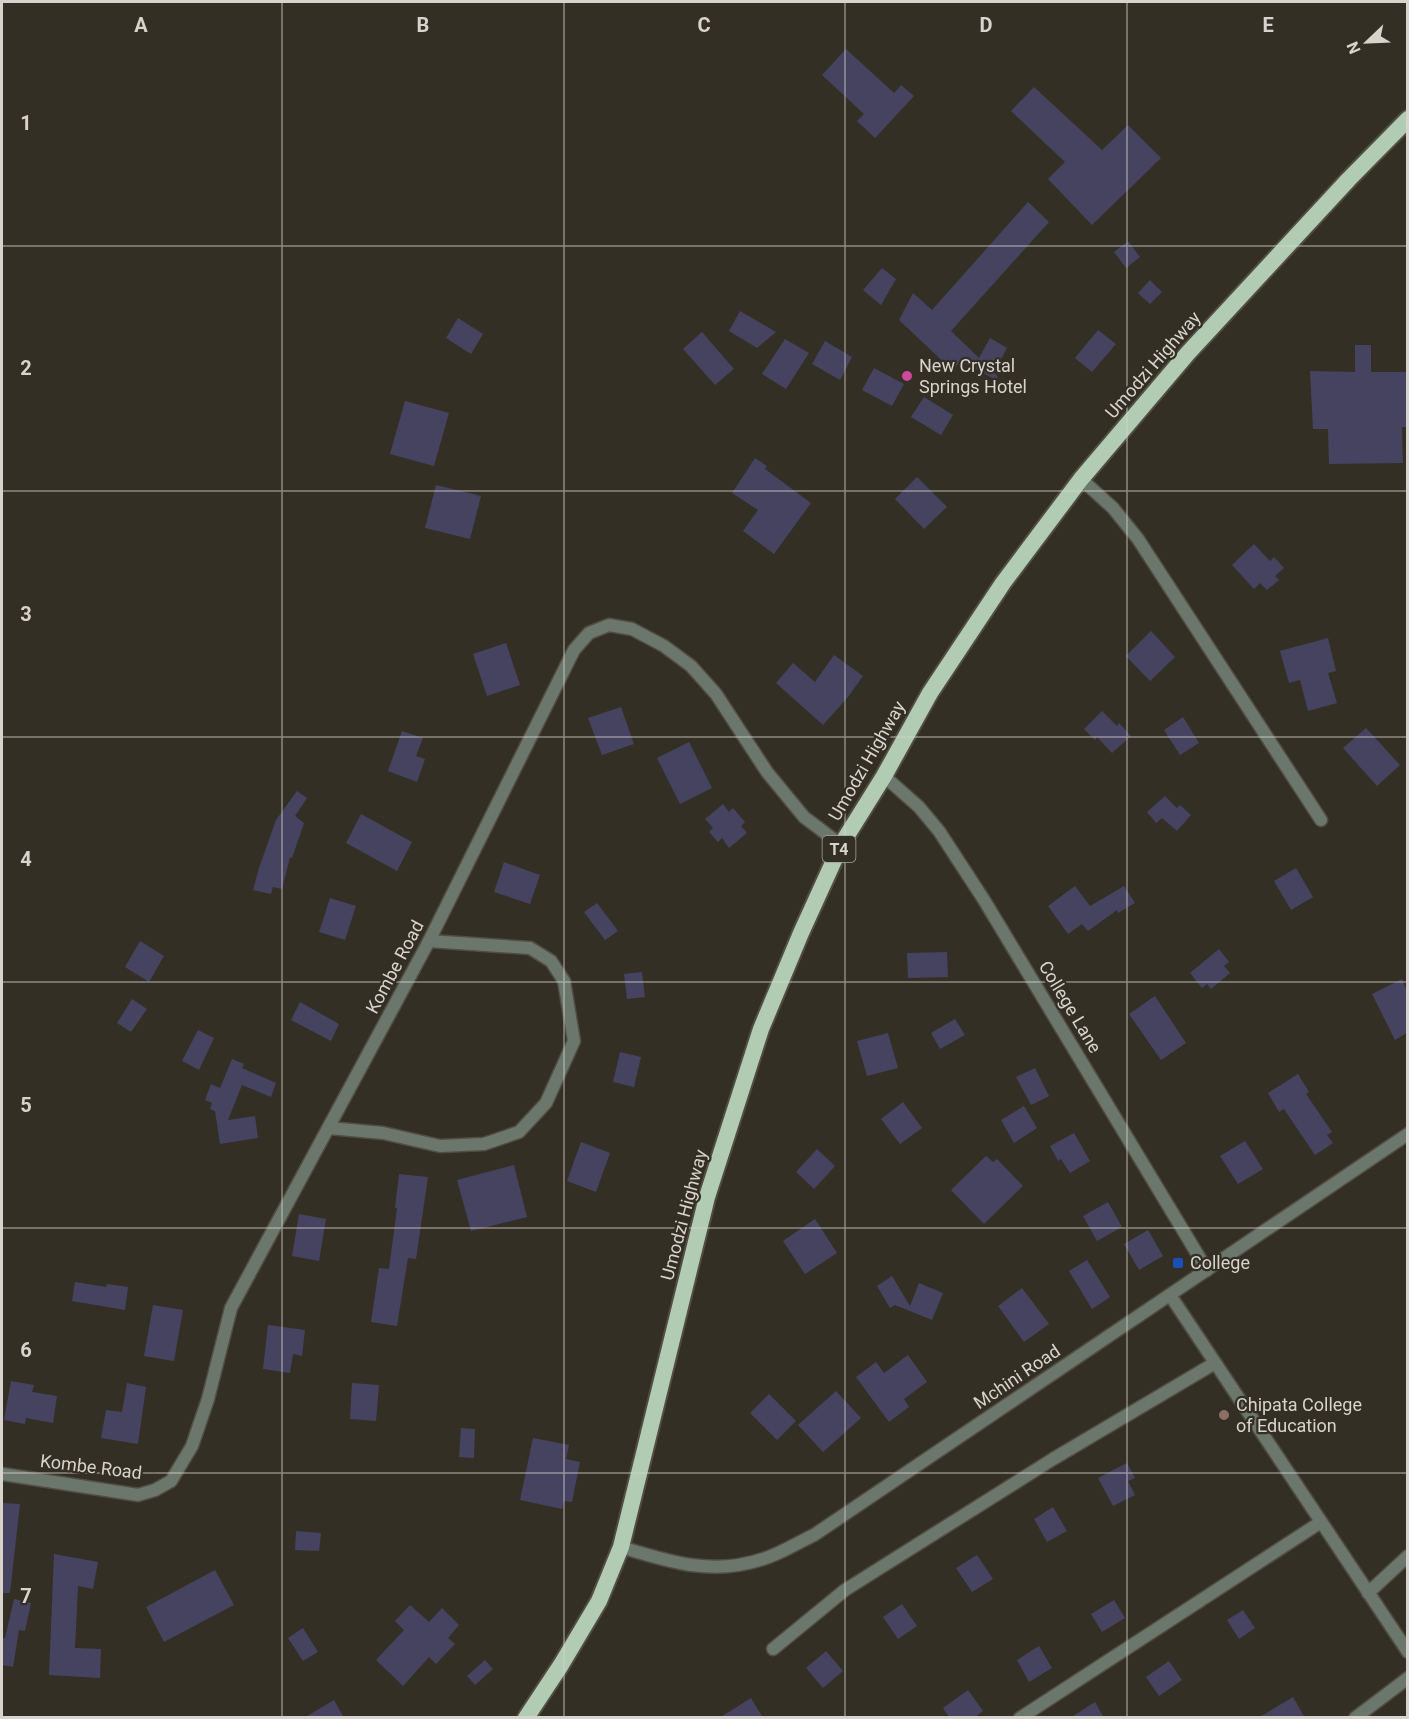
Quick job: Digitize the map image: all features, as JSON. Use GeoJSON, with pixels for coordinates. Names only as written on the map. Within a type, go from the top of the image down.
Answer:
{"type":"FeatureCollection","features":[{"type":"Feature","properties":{"kind":"highway","name":"Umodzi Highway"},"geometry":{"type":"LineString","coordinates":[[526,1718],[599,1601],[621,1547],[707,1197],[761,1029],[841,845],[884,776],[930,693],[1003,583],[1081,479],[1188,353],[1407,119]]}},
{"type":"Feature","properties":{"kind":"street"},"geometry":{"type":"LineString","coordinates":[[1081,479],[1113,508],[1138,539],[1321,820]]}},
{"type":"Feature","properties":{"kind":"street","name":"Kombe Road"},"geometry":{"type":"LineString","coordinates":[[2,1474],[138,1495],[171,1481],[192,1446],[208,1399],[231,1308],[429,941],[574,650],[589,633],[609,625],[632,629],[664,646],[691,666],[716,694],[767,772],[804,817],[841,845]]}},
{"type":"Feature","properties":{"kind":"street","name":"College Lane"},"geometry":{"type":"LineString","coordinates":[[884,776],[919,807],[946,841],[1207,1270]]}},
{"type":"Feature","properties":{"kind":"street"},"geometry":{"type":"LineString","coordinates":[[329,1128],[383,1133],[440,1146],[484,1144],[519,1132],[546,1103],[574,1041],[564,981],[551,962],[530,948],[429,941]]}},
{"type":"Feature","properties":{"kind":"street","name":"Mchini Road"},"geometry":{"type":"LineString","coordinates":[[621,1547],[665,1561],[705,1568],[732,1568],[765,1559],[814,1535],[1407,1134]]}},
{"type":"Feature","properties":{"kind":"street"},"geometry":{"type":"LineString","coordinates":[[1170,1295],[1407,1652]]}},
{"type":"Feature","properties":{"kind":"street"},"geometry":{"type":"LineString","coordinates":[[773,1649],[846,1590],[1053,1460],[1215,1363]]}},
{"type":"Feature","properties":{"kind":"street"},"geometry":{"type":"LineString","coordinates":[[1020,1718],[1322,1522]]}},
{"type":"Feature","properties":{"kind":"street"},"geometry":{"type":"LineString","coordinates":[[1368,1593],[1407,1556]]}},
{"type":"Feature","properties":{"kind":"street"},"geometry":{"type":"LineString","coordinates":[[1355,1718],[1407,1678]]}},
{"type":"Feature","properties":{"kind":"building"},"geometry":{"type":"Polygon","coordinates":[[[846,49],[894,93],[901,85],[914,96],[875,138],[857,121],[864,114],[822,75],[846,49]]]}},
{"type":"Feature","properties":{"kind":"building"},"geometry":{"type":"Polygon","coordinates":[[[1034,87],[1102,150],[1128,125],[1161,158],[1092,225],[1048,179],[1065,162],[1011,111],[1034,87]]]}},
{"type":"Feature","properties":{"kind":"building"},"geometry":{"type":"Polygon","coordinates":[[[1028,202],[1049,222],[951,331],[979,358],[990,338],[1007,348],[994,372],[998,377],[996,380],[961,361],[952,370],[899,320],[913,293],[932,310],[1028,202]]]}},
{"type":"Feature","properties":{"kind":"building"},"geometry":{"type":"Polygon","coordinates":[[[1128,241],[1140,257],[1126,268],[1114,252],[1128,241]]]}},
{"type":"Feature","properties":{"kind":"building"},"geometry":{"type":"Polygon","coordinates":[[[882,268],[896,279],[881,305],[863,290],[882,268]]]}},
{"type":"Feature","properties":{"kind":"building"},"geometry":{"type":"Polygon","coordinates":[[[1150,280],[1162,292],[1150,304],[1138,293],[1150,280]]]}},
{"type":"Feature","properties":{"kind":"building"},"geometry":{"type":"Polygon","coordinates":[[[740,311],[776,332],[757,348],[729,331],[740,311]]]}},
{"type":"Feature","properties":{"kind":"building"},"geometry":{"type":"Polygon","coordinates":[[[458,318],[483,334],[471,354],[446,338],[458,318]]]}},
{"type":"Feature","properties":{"kind":"building"},"geometry":{"type":"Polygon","coordinates":[[[1098,330],[1116,344],[1092,372],[1075,358],[1098,330]]]}},
{"type":"Feature","properties":{"kind":"building"},"geometry":{"type":"Polygon","coordinates":[[[702,332],[734,369],[715,385],[683,349],[702,332]]]}},
{"type":"Feature","properties":{"kind":"building"},"geometry":{"type":"Polygon","coordinates":[[[785,339],[809,353],[786,389],[762,374],[785,339]]]}},
{"type":"Feature","properties":{"kind":"building"},"geometry":{"type":"Polygon","coordinates":[[[825,341],[852,357],[840,380],[812,364],[825,341]]]}},
{"type":"Feature","properties":{"kind":"building"},"geometry":{"type":"Polygon","coordinates":[[[1355,345],[1371,345],[1371,372],[1407,372],[1407,427],[1402,427],[1403,463],[1329,464],[1328,429],[1313,429],[1310,371],[1355,372],[1355,345]]]}},
{"type":"Feature","properties":{"kind":"building"},"geometry":{"type":"Polygon","coordinates":[[[874,368],[904,384],[892,406],[862,390],[874,368]]]}},
{"type":"Feature","properties":{"kind":"building"},"geometry":{"type":"Polygon","coordinates":[[[924,397],[953,415],[941,435],[911,417],[924,397]]]}},
{"type":"Feature","properties":{"kind":"building"},"geometry":{"type":"Polygon","coordinates":[[[405,401],[449,413],[434,466],[390,454],[405,401]]]}},
{"type":"Feature","properties":{"kind":"building"},"geometry":{"type":"Polygon","coordinates":[[[755,458],[767,466],[765,469],[811,503],[774,554],[743,531],[758,510],[732,493],[755,458]]]}},
{"type":"Feature","properties":{"kind":"building"},"geometry":{"type":"Polygon","coordinates":[[[917,477],[947,507],[924,529],[895,499],[917,477]]]}},
{"type":"Feature","properties":{"kind":"building"},"geometry":{"type":"Polygon","coordinates":[[[436,485],[481,496],[470,539],[425,528],[436,485]]]}},
{"type":"Feature","properties":{"kind":"building"},"geometry":{"type":"Polygon","coordinates":[[[1254,544],[1270,561],[1274,557],[1284,568],[1275,576],[1279,580],[1267,590],[1260,583],[1254,589],[1232,565],[1254,544]]]}},
{"type":"Feature","properties":{"kind":"building"},"geometry":{"type":"Polygon","coordinates":[[[1151,631],[1175,657],[1150,681],[1126,656],[1151,631]]]}},
{"type":"Feature","properties":{"kind":"building"},"geometry":{"type":"Polygon","coordinates":[[[1328,638],[1336,671],[1328,673],[1337,703],[1308,711],[1300,680],[1289,683],[1280,651],[1328,638]]]}},
{"type":"Feature","properties":{"kind":"building"},"geometry":{"type":"Polygon","coordinates":[[[506,643],[520,685],[487,696],[473,654],[506,643]]]}},
{"type":"Feature","properties":{"kind":"building"},"geometry":{"type":"Polygon","coordinates":[[[834,655],[863,676],[823,725],[776,683],[793,663],[815,682],[834,655]]]}},
{"type":"Feature","properties":{"kind":"building"},"geometry":{"type":"Polygon","coordinates":[[[621,707],[634,744],[602,755],[588,718],[621,707]]]}},
{"type":"Feature","properties":{"kind":"building"},"geometry":{"type":"Polygon","coordinates":[[[1102,711],[1117,726],[1119,723],[1131,736],[1112,753],[1097,737],[1095,740],[1084,729],[1102,711]]]}},
{"type":"Feature","properties":{"kind":"building"},"geometry":{"type":"Polygon","coordinates":[[[1183,717],[1199,743],[1180,755],[1164,730],[1183,717]]]}},
{"type":"Feature","properties":{"kind":"building"},"geometry":{"type":"Polygon","coordinates":[[[1366,728],[1400,765],[1377,786],[1343,748],[1366,728]]]}},
{"type":"Feature","properties":{"kind":"building"},"geometry":{"type":"Polygon","coordinates":[[[402,731],[423,738],[416,756],[425,759],[417,782],[388,771],[402,731]]]}},
{"type":"Feature","properties":{"kind":"building"},"geometry":{"type":"Polygon","coordinates":[[[689,742],[712,788],[680,804],[657,758],[689,742]]]}},
{"type":"Feature","properties":{"kind":"building"},"geometry":{"type":"Polygon","coordinates":[[[297,791],[307,798],[295,816],[304,823],[292,858],[290,857],[282,889],[273,887],[271,894],[253,890],[276,820],[297,791]]]}},
{"type":"Feature","properties":{"kind":"building"},"geometry":{"type":"Polygon","coordinates":[[[1165,796],[1177,808],[1180,805],[1191,815],[1177,831],[1162,818],[1156,823],[1147,812],[1165,796]]]}},
{"type":"Feature","properties":{"kind":"building"},"geometry":{"type":"Polygon","coordinates":[[[723,804],[729,812],[733,808],[745,822],[741,826],[747,833],[729,848],[722,838],[718,842],[709,832],[713,828],[705,819],[723,804]]]}},
{"type":"Feature","properties":{"kind":"building"},"geometry":{"type":"Polygon","coordinates":[[[361,814],[412,842],[397,871],[346,843],[361,814]]]}},
{"type":"Feature","properties":{"kind":"building"},"geometry":{"type":"Polygon","coordinates":[[[504,862],[540,875],[530,904],[494,892],[504,862]]]}},
{"type":"Feature","properties":{"kind":"building"},"geometry":{"type":"Polygon","coordinates":[[[1296,868],[1313,897],[1291,910],[1274,881],[1296,868]]]}},
{"type":"Feature","properties":{"kind":"building"},"geometry":{"type":"Polygon","coordinates":[[[1075,886],[1090,906],[1124,886],[1135,903],[1118,913],[1117,910],[1088,931],[1082,924],[1068,934],[1048,906],[1075,886]]]}},
{"type":"Feature","properties":{"kind":"building"},"geometry":{"type":"Polygon","coordinates":[[[330,898],[356,906],[345,940],[319,932],[330,898]]]}},
{"type":"Feature","properties":{"kind":"building"},"geometry":{"type":"Polygon","coordinates":[[[597,903],[618,931],[605,940],[584,912],[597,903]]]}},
{"type":"Feature","properties":{"kind":"building"},"geometry":{"type":"Polygon","coordinates":[[[140,941],[164,956],[149,982],[125,967],[140,941]]]}},
{"type":"Feature","properties":{"kind":"building"},"geometry":{"type":"Polygon","coordinates":[[[1219,949],[1229,962],[1224,966],[1230,973],[1211,989],[1207,984],[1202,988],[1190,973],[1219,949]]]}},
{"type":"Feature","properties":{"kind":"building"},"geometry":{"type":"Polygon","coordinates":[[[947,952],[948,977],[908,978],[907,953],[947,952]]]}},
{"type":"Feature","properties":{"kind":"building"},"geometry":{"type":"Polygon","coordinates":[[[642,972],[645,997],[627,999],[624,974],[642,972]]]}},
{"type":"Feature","properties":{"kind":"building"},"geometry":{"type":"Polygon","coordinates":[[[1402,979],[1407,992],[1407,1033],[1395,1040],[1372,994],[1402,979]]]}},
{"type":"Feature","properties":{"kind":"building"},"geometry":{"type":"Polygon","coordinates":[[[1155,996],[1186,1043],[1161,1060],[1129,1014],[1155,996]]]}},
{"type":"Feature","properties":{"kind":"building"},"geometry":{"type":"Polygon","coordinates":[[[132,999],[147,1009],[131,1032],[117,1023],[132,999]]]}},
{"type":"Feature","properties":{"kind":"building"},"geometry":{"type":"Polygon","coordinates":[[[300,1002],[339,1024],[331,1041],[291,1020],[300,1002]]]}},
{"type":"Feature","properties":{"kind":"building"},"geometry":{"type":"Polygon","coordinates":[[[955,1019],[965,1035],[940,1049],[931,1033],[955,1019]]]}},
{"type":"Feature","properties":{"kind":"building"},"geometry":{"type":"Polygon","coordinates":[[[198,1030],[214,1038],[199,1070],[182,1061],[198,1030]]]}},
{"type":"Feature","properties":{"kind":"building"},"geometry":{"type":"Polygon","coordinates":[[[888,1033],[898,1068],[867,1076],[857,1041],[888,1033]]]}},
{"type":"Feature","properties":{"kind":"building"},"geometry":{"type":"Polygon","coordinates":[[[620,1052],[641,1057],[634,1087],[613,1082],[620,1052]]]}},
{"type":"Feature","properties":{"kind":"building"},"geometry":{"type":"Polygon","coordinates":[[[232,1059],[244,1064],[242,1068],[276,1083],[271,1097],[242,1085],[228,1120],[255,1116],[258,1138],[220,1144],[215,1111],[210,1109],[212,1103],[205,1100],[211,1084],[220,1088],[232,1059]]]}},
{"type":"Feature","properties":{"kind":"building"},"geometry":{"type":"Polygon","coordinates":[[[1035,1068],[1049,1096],[1031,1105],[1016,1077],[1035,1068]]]}},
{"type":"Feature","properties":{"kind":"building"},"geometry":{"type":"Polygon","coordinates":[[[1298,1074],[1309,1092],[1306,1094],[1332,1132],[1327,1135],[1333,1143],[1315,1155],[1284,1109],[1279,1112],[1268,1093],[1298,1074]]]}},
{"type":"Feature","properties":{"kind":"building"},"geometry":{"type":"Polygon","coordinates":[[[903,1102],[922,1128],[900,1144],[881,1119],[903,1102]]]}},
{"type":"Feature","properties":{"kind":"building"},"geometry":{"type":"Polygon","coordinates":[[[1024,1106],[1037,1128],[1014,1143],[1001,1120],[1024,1106]]]}},
{"type":"Feature","properties":{"kind":"building"},"geometry":{"type":"Polygon","coordinates":[[[1074,1133],[1090,1161],[1070,1173],[1061,1159],[1058,1161],[1050,1146],[1074,1133]]]}},
{"type":"Feature","properties":{"kind":"building"},"geometry":{"type":"Polygon","coordinates":[[[1245,1141],[1263,1169],[1238,1184],[1220,1156],[1245,1141]]]}},
{"type":"Feature","properties":{"kind":"building"},"geometry":{"type":"Polygon","coordinates":[[[581,1142],[610,1153],[596,1192],[567,1181],[581,1142]]]}},
{"type":"Feature","properties":{"kind":"building"},"geometry":{"type":"Polygon","coordinates":[[[817,1149],[835,1166],[814,1189],[796,1172],[817,1149]]]}},
{"type":"Feature","properties":{"kind":"building"},"geometry":{"type":"Polygon","coordinates":[[[986,1156],[993,1162],[997,1159],[1023,1186],[984,1224],[951,1190],[986,1156]]]}},
{"type":"Feature","properties":{"kind":"building"},"geometry":{"type":"Polygon","coordinates":[[[514,1165],[527,1217],[471,1231],[457,1180],[514,1165]]]}},
{"type":"Feature","properties":{"kind":"building"},"geometry":{"type":"Polygon","coordinates":[[[399,1174],[428,1177],[416,1259],[408,1258],[397,1326],[371,1322],[379,1268],[389,1269],[399,1174]]]}},
{"type":"Feature","properties":{"kind":"building"},"geometry":{"type":"Polygon","coordinates":[[[1108,1202],[1122,1227],[1097,1241],[1083,1216],[1108,1202]]]}},
{"type":"Feature","properties":{"kind":"building"},"geometry":{"type":"Polygon","coordinates":[[[299,1214],[326,1219],[319,1261],[292,1256],[299,1214]]]}},
{"type":"Feature","properties":{"kind":"building"},"geometry":{"type":"Polygon","coordinates":[[[815,1219],[837,1253],[805,1274],[783,1241],[815,1219]]]}},
{"type":"Feature","properties":{"kind":"building"},"geometry":{"type":"Polygon","coordinates":[[[1148,1230],[1163,1256],[1139,1270],[1124,1244],[1148,1230]]]}},
{"type":"Feature","properties":{"kind":"building"},"geometry":{"type":"Polygon","coordinates":[[[1087,1260],[1110,1297],[1092,1309],[1069,1271],[1087,1260]]]}},
{"type":"Feature","properties":{"kind":"building"},"geometry":{"type":"Polygon","coordinates":[[[892,1276],[910,1306],[919,1283],[943,1293],[932,1320],[895,1305],[890,1308],[877,1286],[892,1276]]]}},
{"type":"Feature","properties":{"kind":"building"},"geometry":{"type":"Polygon","coordinates":[[[75,1282],[106,1287],[107,1284],[128,1287],[125,1310],[72,1301],[75,1282]]]}},
{"type":"Feature","properties":{"kind":"building"},"geometry":{"type":"Polygon","coordinates":[[[1022,1288],[1049,1324],[1024,1342],[998,1306],[1022,1288]]]}},
{"type":"Feature","properties":{"kind":"building"},"geometry":{"type":"Polygon","coordinates":[[[153,1305],[183,1310],[174,1361],[144,1356],[153,1305]]]}},
{"type":"Feature","properties":{"kind":"building"},"geometry":{"type":"Polygon","coordinates":[[[268,1325],[305,1330],[302,1356],[293,1354],[290,1373],[263,1369],[268,1325]]]}},
{"type":"Feature","properties":{"kind":"building"},"geometry":{"type":"Polygon","coordinates":[[[908,1355],[927,1382],[904,1399],[909,1407],[889,1422],[856,1377],[876,1362],[884,1373],[908,1355]]]}},
{"type":"Feature","properties":{"kind":"building"},"geometry":{"type":"Polygon","coordinates":[[[11,1381],[34,1385],[32,1392],[57,1396],[53,1423],[26,1418],[25,1424],[4,1420],[11,1381]]]}},
{"type":"Feature","properties":{"kind":"building"},"geometry":{"type":"Polygon","coordinates":[[[127,1383],[146,1387],[138,1444],[101,1438],[106,1410],[122,1412],[127,1383]]]}},
{"type":"Feature","properties":{"kind":"building"},"geometry":{"type":"Polygon","coordinates":[[[352,1383],[379,1385],[376,1421],[350,1419],[352,1383]]]}},
{"type":"Feature","properties":{"kind":"building"},"geometry":{"type":"Polygon","coordinates":[[[836,1391],[861,1418],[823,1452],[798,1425],[836,1391]]]}},
{"type":"Feature","properties":{"kind":"building"},"geometry":{"type":"Polygon","coordinates":[[[769,1394],[796,1421],[777,1440],[750,1413],[769,1394]]]}},
{"type":"Feature","properties":{"kind":"building"},"geometry":{"type":"Polygon","coordinates":[[[461,1428],[475,1429],[474,1458],[459,1457],[461,1428]]]}},
{"type":"Feature","properties":{"kind":"building"},"geometry":{"type":"Polygon","coordinates":[[[533,1438],[569,1445],[566,1459],[580,1462],[572,1502],[564,1501],[562,1509],[520,1500],[533,1438]]]}},
{"type":"Feature","properties":{"kind":"building"},"geometry":{"type":"Polygon","coordinates":[[[1127,1463],[1135,1478],[1128,1481],[1135,1495],[1113,1506],[1098,1478],[1127,1463]]]}},
{"type":"Feature","properties":{"kind":"building"},"geometry":{"type":"Polygon","coordinates":[[[2,1503],[20,1504],[10,1593],[2,1593],[2,1503]]]}},
{"type":"Feature","properties":{"kind":"building"},"geometry":{"type":"Polygon","coordinates":[[[1053,1507],[1067,1531],[1047,1542],[1034,1519],[1053,1507]]]}},
{"type":"Feature","properties":{"kind":"building"},"geometry":{"type":"Polygon","coordinates":[[[296,1531],[321,1533],[319,1551],[295,1550],[296,1531]]]}},
{"type":"Feature","properties":{"kind":"building"},"geometry":{"type":"Polygon","coordinates":[[[54,1554],[98,1562],[93,1589],[78,1586],[75,1648],[101,1649],[100,1678],[49,1675],[54,1554]]]}},
{"type":"Feature","properties":{"kind":"building"},"geometry":{"type":"Polygon","coordinates":[[[977,1555],[993,1579],[972,1592],[956,1568],[977,1555]]]}},
{"type":"Feature","properties":{"kind":"building"},"geometry":{"type":"Polygon","coordinates":[[[215,1570],[234,1605],[164,1642],[146,1607],[215,1570]]]}},
{"type":"Feature","properties":{"kind":"building"},"geometry":{"type":"Polygon","coordinates":[[[14,1599],[31,1603],[25,1631],[19,1630],[13,1667],[2,1665],[2,1638],[5,1638],[14,1599]]]}},
{"type":"Feature","properties":{"kind":"building"},"geometry":{"type":"Polygon","coordinates":[[[1114,1600],[1125,1618],[1102,1632],[1091,1614],[1114,1600]]]}},
{"type":"Feature","properties":{"kind":"building"},"geometry":{"type":"Polygon","coordinates":[[[902,1604],[917,1626],[898,1639],[883,1617],[902,1604]]]}},
{"type":"Feature","properties":{"kind":"building"},"geometry":{"type":"Polygon","coordinates":[[[410,1605],[429,1622],[442,1608],[459,1625],[448,1638],[455,1644],[436,1664],[429,1657],[403,1686],[376,1660],[404,1630],[395,1621],[410,1605]]]}},
{"type":"Feature","properties":{"kind":"building"},"geometry":{"type":"Polygon","coordinates":[[[1243,1610],[1255,1628],[1239,1639],[1227,1620],[1243,1610]]]}},
{"type":"Feature","properties":{"kind":"building"},"geometry":{"type":"Polygon","coordinates":[[[303,1628],[318,1652],[303,1661],[288,1638],[303,1628]]]}},
{"type":"Feature","properties":{"kind":"building"},"geometry":{"type":"Polygon","coordinates":[[[1039,1646],[1052,1668],[1029,1682],[1017,1660],[1039,1646]]]}},
{"type":"Feature","properties":{"kind":"building"},"geometry":{"type":"Polygon","coordinates":[[[826,1651],[843,1671],[823,1688],[806,1668],[826,1651]]]}},
{"type":"Feature","properties":{"kind":"building"},"geometry":{"type":"Polygon","coordinates":[[[485,1660],[493,1669],[475,1685],[467,1676],[485,1660]]]}},
{"type":"Feature","properties":{"kind":"building"},"geometry":{"type":"Polygon","coordinates":[[[1169,1661],[1182,1680],[1159,1696],[1146,1677],[1169,1661]]]}},
{"type":"Feature","properties":{"kind":"building"},"geometry":{"type":"Polygon","coordinates":[[[968,1690],[983,1711],[974,1718],[950,1718],[943,1708],[968,1690]]]}},
{"type":"Feature","properties":{"kind":"building"},"geometry":{"type":"Polygon","coordinates":[[[1293,1697],[1305,1718],[1258,1718],[1293,1697]]]}},
{"type":"Feature","properties":{"kind":"building"},"geometry":{"type":"Polygon","coordinates":[[[751,1698],[763,1718],[719,1718],[751,1698]]]}},
{"type":"Feature","properties":{"kind":"building"},"geometry":{"type":"Polygon","coordinates":[[[334,1700],[344,1718],[304,1718],[334,1700]]]}},
{"type":"Feature","properties":{"kind":"building"},"geometry":{"type":"Polygon","coordinates":[[[1095,1702],[1104,1718],[1070,1718],[1095,1702]]]}},
{"type":"Feature","properties":{"kind":"place","name":"New Crystal Springs Hotel"},"geometry":{"type":"Point","coordinates":[907,376]}},
{"type":"Feature","properties":{"kind":"place","name":"College"},"geometry":{"type":"Point","coordinates":[1178,1263]}},
{"type":"Feature","properties":{"kind":"place","name":"Chipata College of Education"},"geometry":{"type":"Point","coordinates":[1224,1415]}}]}
